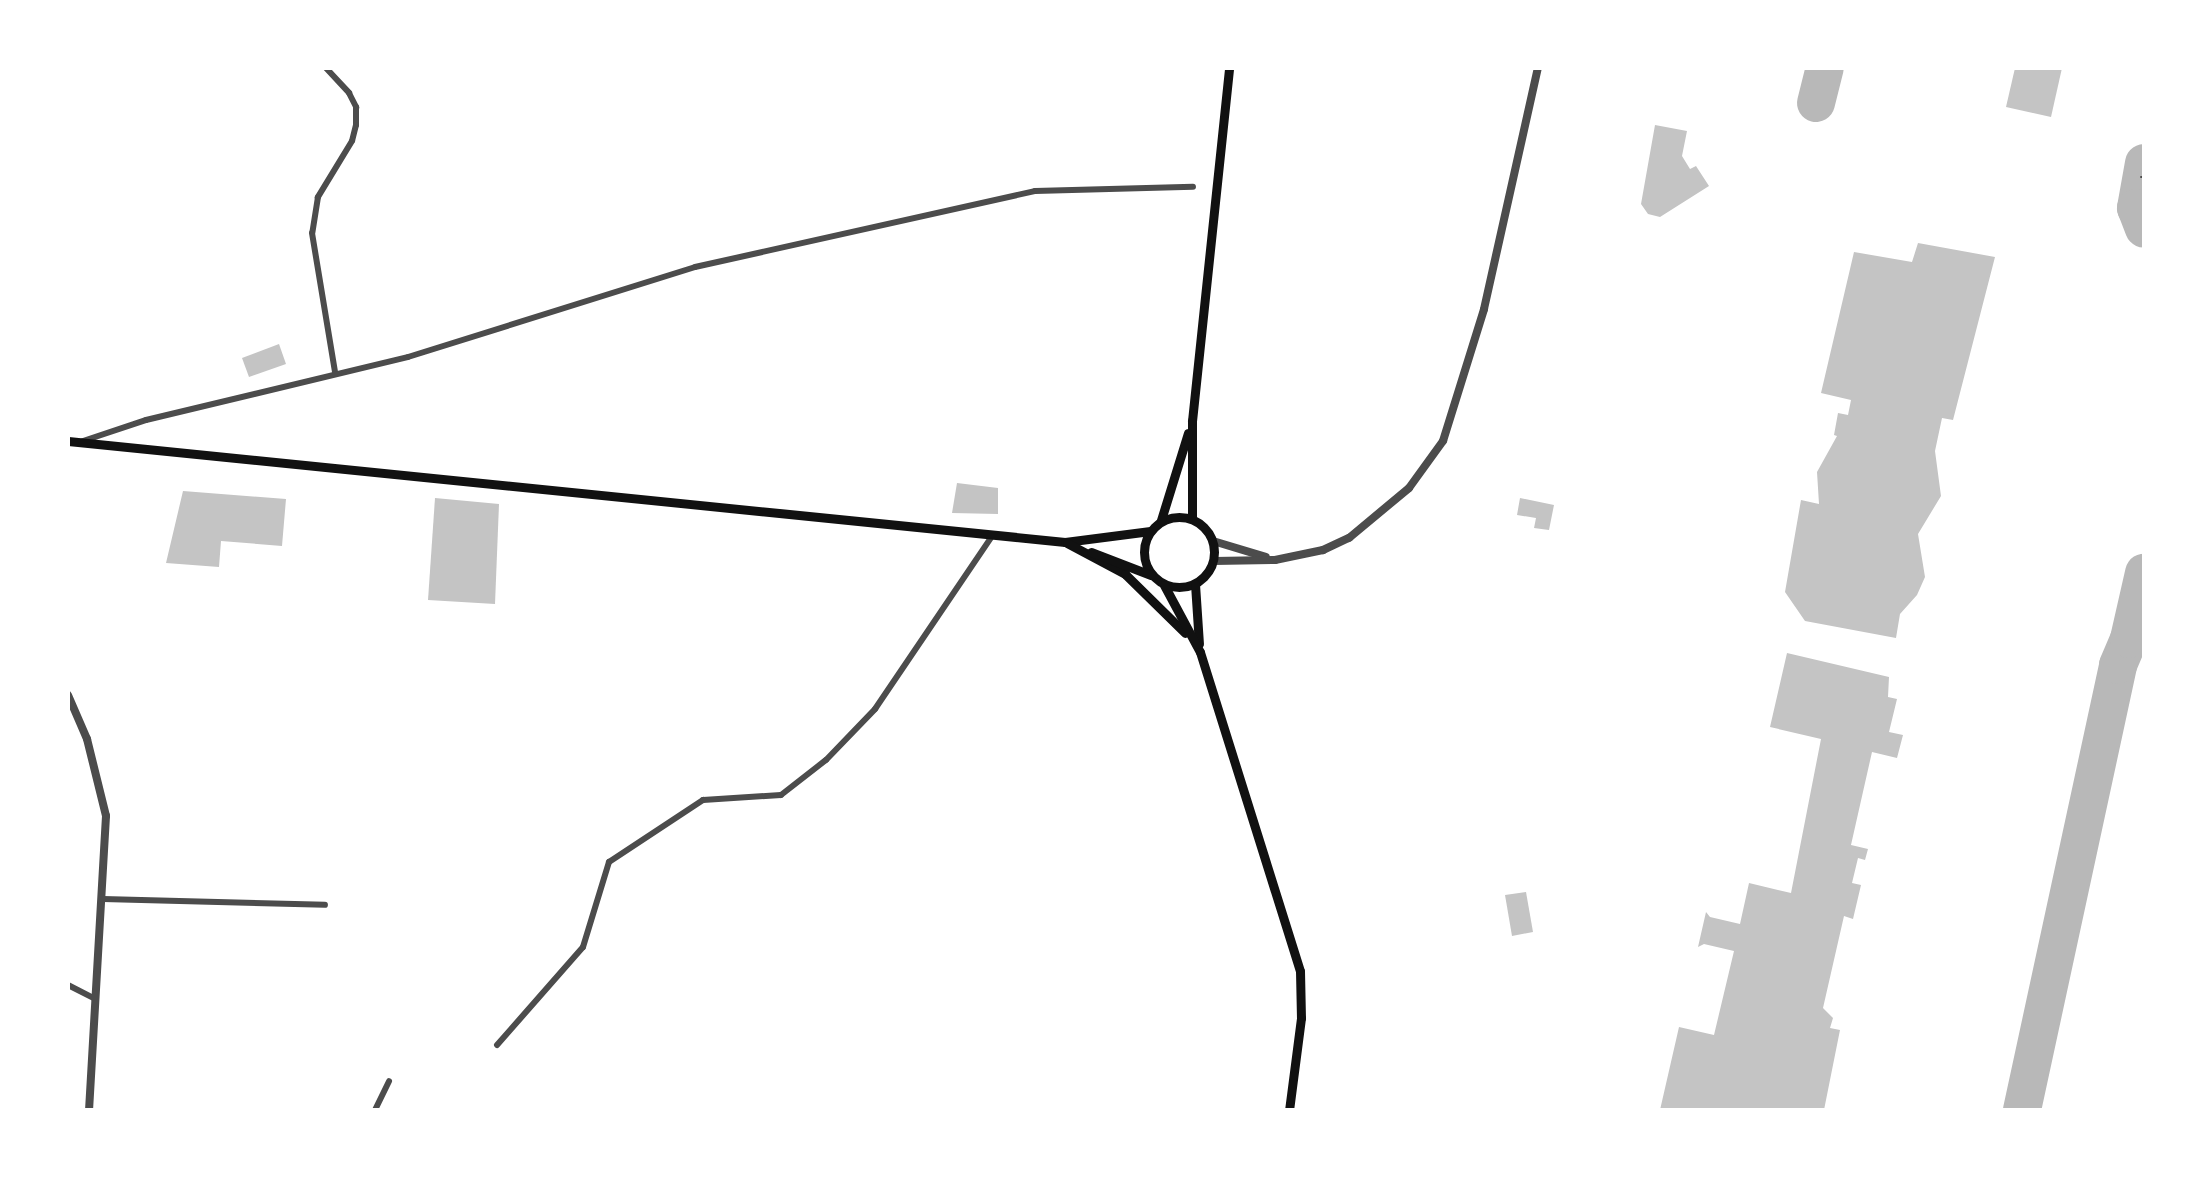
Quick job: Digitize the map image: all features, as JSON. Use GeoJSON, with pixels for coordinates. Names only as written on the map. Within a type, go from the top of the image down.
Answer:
{"type":"FeatureCollection","features":[{"type":"Feature","properties":{"kind":"main road"},"geometry":{"type":"LineString","coordinates":[[1192,518],[1192,421],[1228,68]]}},
{"type":"Feature","properties":{"kind":"main road"},"geometry":{"type":"LineString","coordinates":[[1192,421],[1161,520],[1150,531],[1144,562],[1164,585],[1199,651],[1300,971],[1301,1018],[1289,1110]]}},
{"type":"Feature","properties":{"kind":"main road"},"geometry":{"type":"LineString","coordinates":[[68,444],[82,442],[1065,542],[1150,531]]}},
{"type":"Feature","properties":{"kind":"main road"},"geometry":{"type":"LineString","coordinates":[[1161,520],[1192,518],[1205,527],[1213,541],[1214,561],[1195,584],[1199,651]]}},
{"type":"Feature","properties":{"kind":"main road"},"geometry":{"type":"LineString","coordinates":[[1065,542],[1152,575]]}},
{"type":"Feature","properties":{"kind":"main road"},"geometry":{"type":"LineString","coordinates":[[1065,542],[1125,574],[1175,620],[1199,651]]}},
{"type":"Feature","properties":{"kind":"main road"},"geometry":{"type":"LineString","coordinates":[[1164,585],[1195,584]]}},
{"type":"Feature","properties":{"kind":"street"},"geometry":{"type":"LineString","coordinates":[[326,68],[349,93],[356,125],[352,142],[318,198],[312,233],[335,372]]}},
{"type":"Feature","properties":{"kind":"street"},"geometry":{"type":"LineString","coordinates":[[1214,561],[1275,560],[1323,550],[1349,538],[1409,488],[1443,440],[1484,309],[1538,68]]}},
{"type":"Feature","properties":{"kind":"street"},"geometry":{"type":"LineString","coordinates":[[82,442],[146,420],[335,372],[408,358],[694,267],[1034,191],[1193,188]]}},
{"type":"Feature","properties":{"kind":"street"},"geometry":{"type":"LineString","coordinates":[[497,1046],[583,947],[608,862],[660,824],[703,800],[781,794],[826,760],[875,709],[993,534]]}},
{"type":"Feature","properties":{"kind":"street"},"geometry":{"type":"LineString","coordinates":[[1213,541],[1275,560]]}},
{"type":"Feature","properties":{"kind":"street"},"geometry":{"type":"LineString","coordinates":[[68,695],[87,739],[106,816],[89,1110]]}},
{"type":"Feature","properties":{"kind":"street"},"geometry":{"type":"LineString","coordinates":[[103,899],[325,905]]}},
{"type":"Feature","properties":{"kind":"street"},"geometry":{"type":"LineString","coordinates":[[68,985],[94,999]]}},
{"type":"Feature","properties":{"kind":"street"},"geometry":{"type":"LineString","coordinates":[[375,1110],[389,1081]]}},
{"type":"Feature","properties":{"kind":"building"},"geometry":{"type":"Polygon","coordinates":[[[2015,68],[2062,68],[2051,117],[2006,107],[2015,68]]]}},
{"type":"Feature","properties":{"kind":"building"},"geometry":{"type":"Polygon","coordinates":[[[1655,125],[1687,131],[1682,156],[1690,169],[1696,166],[1709,186],[1660,217],[1648,214],[1641,204],[1655,125]]]}},
{"type":"Feature","properties":{"kind":"building"},"geometry":{"type":"Polygon","coordinates":[[[1918,243],[1995,257],[1953,420],[1942,418],[1935,451],[1941,496],[1918,534],[1925,577],[1917,595],[1900,614],[1896,638],[1805,621],[1785,592],[1801,500],[1819,504],[1817,472],[1837,436],[1834,435],[1838,413],[1848,415],[1851,400],[1821,393],[1854,252],[1912,262],[1918,243]]]}},
{"type":"Feature","properties":{"kind":"building"},"geometry":{"type":"Polygon","coordinates":[[[279,344],[286,364],[249,377],[242,358],[279,344]]]}},
{"type":"Feature","properties":{"kind":"building"},"geometry":{"type":"Polygon","coordinates":[[[957,483],[998,488],[998,514],[952,513],[957,483]]]}},
{"type":"Feature","properties":{"kind":"building"},"geometry":{"type":"Polygon","coordinates":[[[183,491],[286,499],[282,546],[221,541],[219,567],[166,563],[183,491]]]}},
{"type":"Feature","properties":{"kind":"building"},"geometry":{"type":"Polygon","coordinates":[[[435,498],[499,504],[495,604],[428,600],[435,498]]]}},
{"type":"Feature","properties":{"kind":"building"},"geometry":{"type":"Polygon","coordinates":[[[1520,498],[1554,505],[1549,530],[1534,528],[1536,518],[1517,515],[1520,498]]]}},
{"type":"Feature","properties":{"kind":"building"},"geometry":{"type":"Polygon","coordinates":[[[1787,653],[1889,677],[1888,697],[1897,699],[1889,732],[1903,735],[1897,758],[1872,752],[1851,845],[1868,849],[1865,860],[1858,858],[1852,883],[1861,885],[1853,919],[1844,916],[1823,1008],[1833,1018],[1830,1028],[1840,1030],[1824,1110],[1660,1110],[1679,1027],[1714,1035],[1734,951],[1704,944],[1698,947],[1706,912],[1710,917],[1740,924],[1749,883],[1791,893],[1821,739],[1770,727],[1787,653]]]}},
{"type":"Feature","properties":{"kind":"building"},"geometry":{"type":"Polygon","coordinates":[[[1526,892],[1533,932],[1512,936],[1505,895],[1526,892]]]}},
{"type":"Feature","properties":{"kind":"taxiway"},"geometry":{"type":"LineString","coordinates":[[1816,103],[1825,68]]}},
{"type":"Feature","properties":{"kind":"taxiway"},"geometry":{"type":"LineString","coordinates":[[2144,163],[2136,208],[2144,229]]}},
{"type":"Feature","properties":{"kind":"taxiway"},"geometry":{"type":"LineString","coordinates":[[2022,1110],[2118,665],[2129,639],[2144,573]]}}]}
